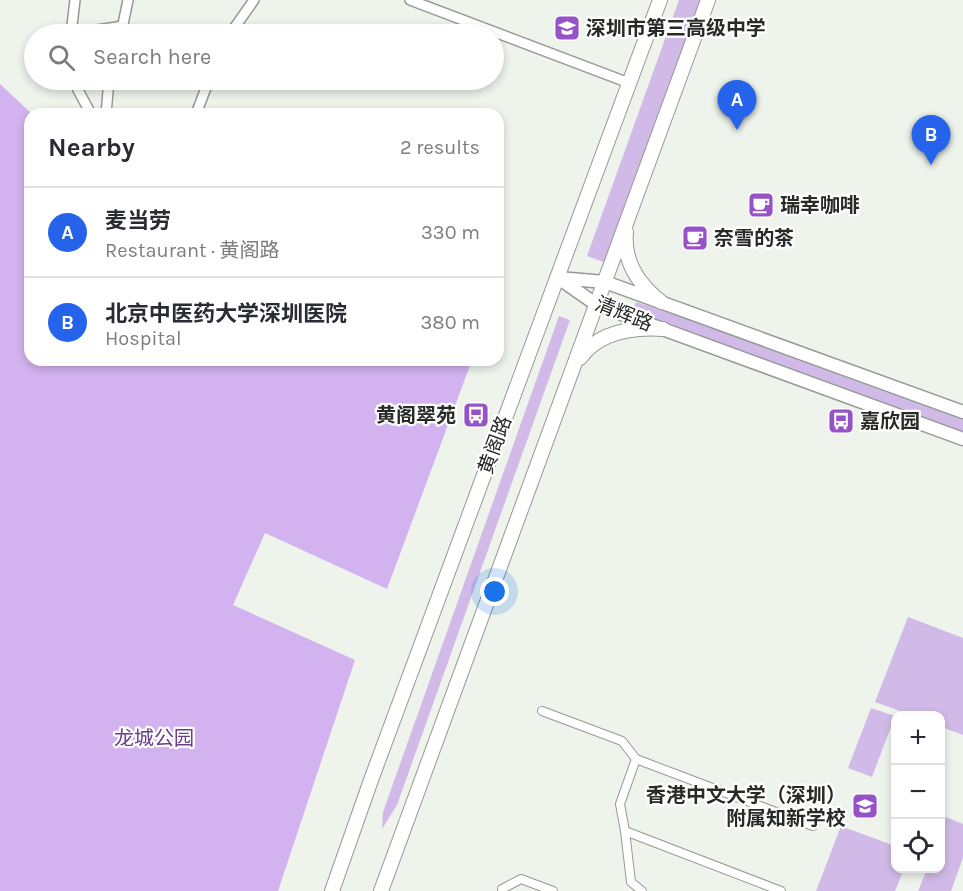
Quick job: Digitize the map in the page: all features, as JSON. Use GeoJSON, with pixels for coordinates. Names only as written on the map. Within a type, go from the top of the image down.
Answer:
{"type":"FeatureCollection","features":[{"type":"Feature","properties":{"kind":"main road","name":"黄阁路"},"geometry":{"type":"LineString","coordinates":[[332,891],[660,0]]}},
{"type":"Feature","properties":{"kind":"main road"},"geometry":{"type":"LineString","coordinates":[[381,891],[708,0]]}},
{"type":"Feature","properties":{"kind":"main road"},"geometry":{"type":"LineString","coordinates":[[628,221],[626,236],[631,264],[637,278],[647,291],[661,302]]}},
{"type":"Feature","properties":{"kind":"main road"},"geometry":{"type":"LineString","coordinates":[[575,364],[592,345],[616,333],[630,329],[663,329]]}},
{"type":"Feature","properties":{"kind":"street"},"geometry":{"type":"LineString","coordinates":[[72,24],[75,0]]}},
{"type":"Feature","properties":{"kind":"street"},"geometry":{"type":"LineString","coordinates":[[123,24],[128,0]]}},
{"type":"Feature","properties":{"kind":"street"},"geometry":{"type":"LineString","coordinates":[[237,24],[254,0]]}},
{"type":"Feature","properties":{"kind":"street"},"geometry":{"type":"LineString","coordinates":[[410,0],[473,24]]}},
{"type":"Feature","properties":{"kind":"street"},"geometry":{"type":"LineString","coordinates":[[504,36],[629,83]]}},
{"type":"Feature","properties":{"kind":"street"},"geometry":{"type":"LineString","coordinates":[[78,90],[88,108]]}},
{"type":"Feature","properties":{"kind":"street"},"geometry":{"type":"LineString","coordinates":[[106,108],[108,90]]}},
{"type":"Feature","properties":{"kind":"street"},"geometry":{"type":"LineString","coordinates":[[198,108],[205,90]]}},
{"type":"Feature","properties":{"kind":"street","name":"清辉路"},"geometry":{"type":"LineString","coordinates":[[557,278],[605,282],[963,412]]}},
{"type":"Feature","properties":{"kind":"street","name":"清辉路"},"geometry":{"type":"LineString","coordinates":[[557,278],[597,305],[963,439]]}},
{"type":"Feature","properties":{"kind":"street"},"geometry":{"type":"LineString","coordinates":[[542,711],[622,741],[636,759],[813,826]]}},
{"type":"Feature","properties":{"kind":"street"},"geometry":{"type":"LineString","coordinates":[[636,759],[620,804],[631,882],[642,891]]}},
{"type":"Feature","properties":{"kind":"street"},"geometry":{"type":"LineString","coordinates":[[625,831],[781,891]]}},
{"type":"Feature","properties":{"kind":"street"},"geometry":{"type":"LineString","coordinates":[[502,889],[521,879],[553,891]]}},
{"type":"Feature","properties":{"kind":"shaded area"},"geometry":{"type":"Polygon","coordinates":[[[679,0],[701,0],[606,263],[587,256],[679,0]]]}},
{"type":"Feature","properties":{"kind":"shaded area"},"geometry":{"type":"Polygon","coordinates":[[[636,302],[708,325],[963,419],[963,433],[632,313],[636,302]]]}},
{"type":"Feature","properties":{"kind":"shaded area"},"geometry":{"type":"Polygon","coordinates":[[[559,316],[570,320],[397,805],[382,829],[383,812],[559,316]]]}},
{"type":"Feature","properties":{"kind":"shaded area"},"geometry":{"type":"Polygon","coordinates":[[[908,617],[963,638],[963,735],[945,728],[945,711],[900,711],[875,702],[908,617]]]}},
{"type":"Feature","properties":{"kind":"shaded area"},"geometry":{"type":"Polygon","coordinates":[[[871,708],[891,715],[891,727],[872,777],[848,768],[871,708]]]}},
{"type":"Feature","properties":{"kind":"shaded area"},"geometry":{"type":"Polygon","coordinates":[[[946,817],[963,824],[963,858],[951,891],[918,891],[925,873],[945,873],[946,817]]]}},
{"type":"Feature","properties":{"kind":"shaded area"},"geometry":{"type":"Polygon","coordinates":[[[841,826],[891,845],[891,873],[902,873],[895,891],[816,891],[841,826]]]}},
{"type":"Feature","properties":{"kind":"green space","name":"龙城公园"},"geometry":{"type":"Polygon","coordinates":[[[0,84],[26,108],[24,366],[470,366],[387,589],[265,533],[233,605],[355,660],[278,891],[0,891],[0,84]]]}},
{"type":"Feature","properties":{"kind":"place","name":"深圳市第三高级中学"},"geometry":{"type":"Point","coordinates":[567,28]}},
{"type":"Feature","properties":{"kind":"place","name":"麦当劳"},"geometry":{"type":"Point","coordinates":[737,130]}},
{"type":"Feature","properties":{"kind":"place","name":"北京中医药大学深圳医院"},"geometry":{"type":"Point","coordinates":[931,165]}},
{"type":"Feature","properties":{"kind":"place","name":"瑞幸咖啡"},"geometry":{"type":"Point","coordinates":[761,205]}},
{"type":"Feature","properties":{"kind":"place","name":"奈雪的茶"},"geometry":{"type":"Point","coordinates":[695,238]}},
{"type":"Feature","properties":{"kind":"place","name":"黄阁翠苑"},"geometry":{"type":"Point","coordinates":[476,415]}},
{"type":"Feature","properties":{"kind":"place","name":"嘉欣园"},"geometry":{"type":"Point","coordinates":[841,421]}},
{"type":"Feature","properties":{"kind":"place","name":"香港中文大学（深圳） 附属知新学校"},"geometry":{"type":"Point","coordinates":[865,806]}}]}
